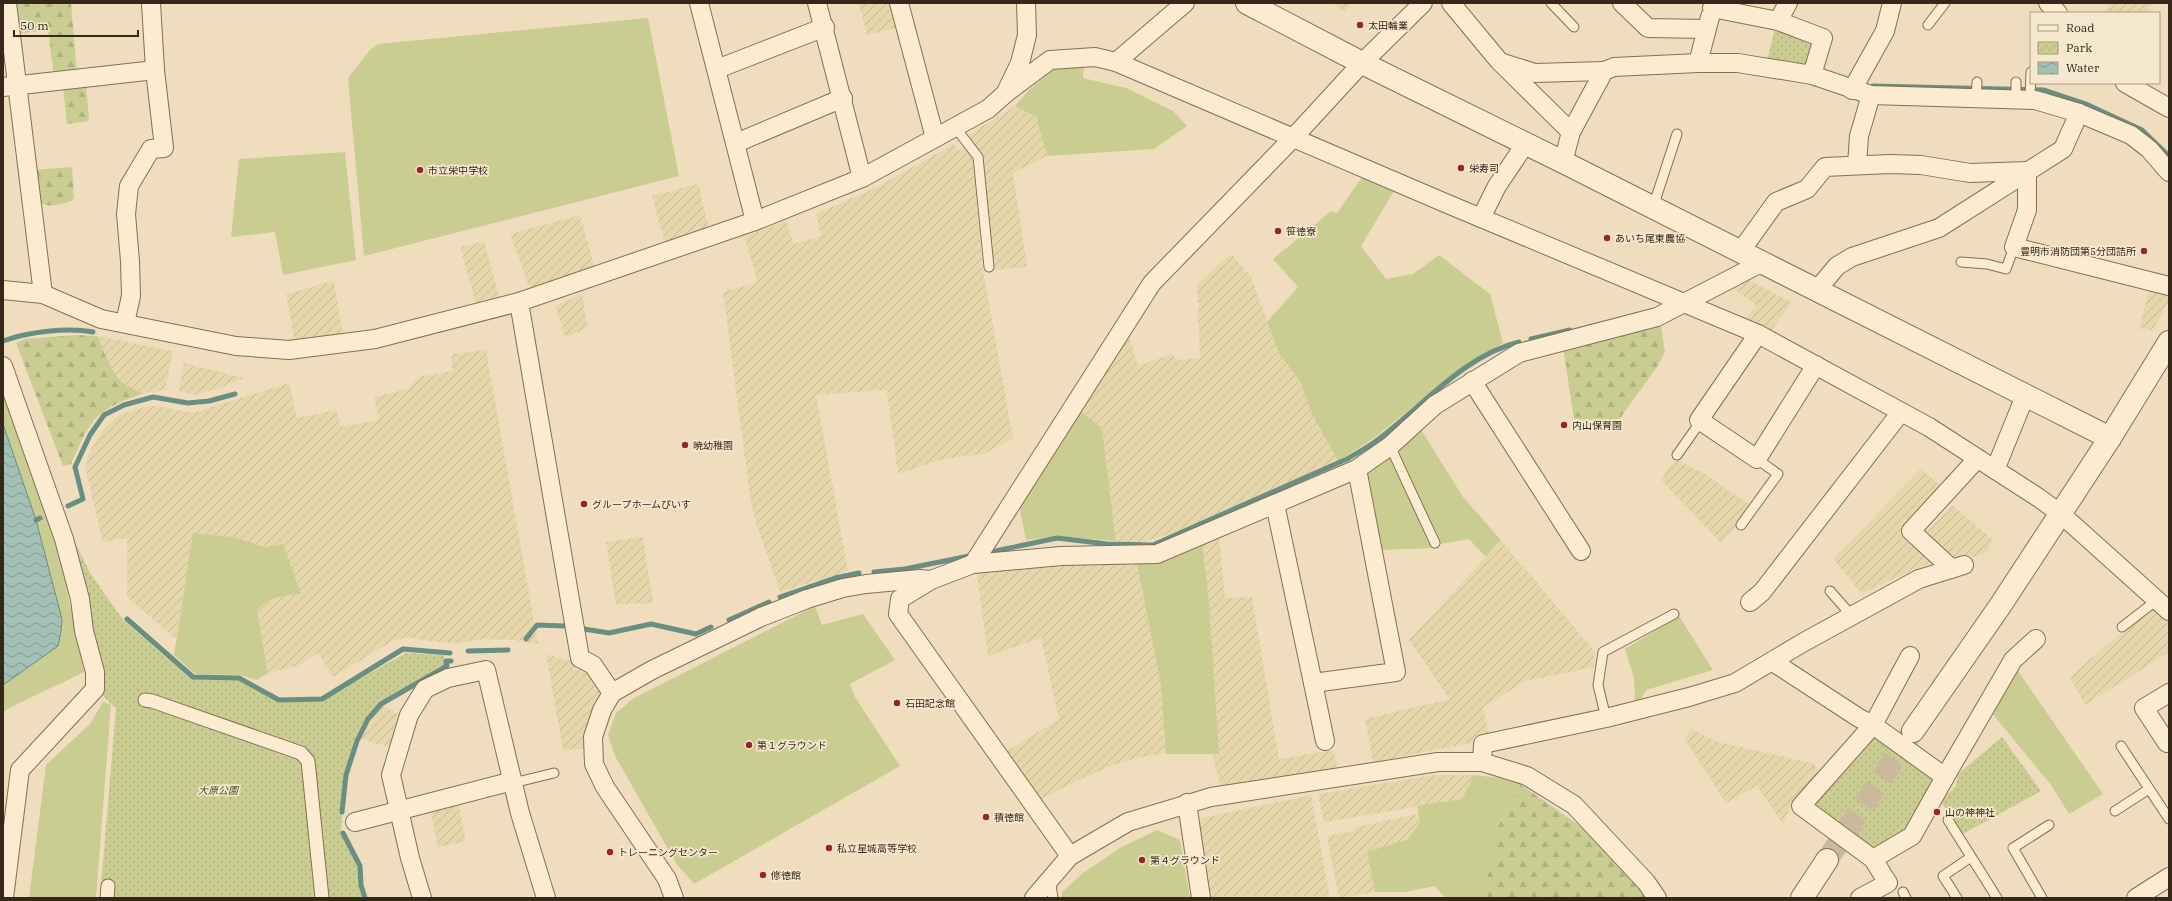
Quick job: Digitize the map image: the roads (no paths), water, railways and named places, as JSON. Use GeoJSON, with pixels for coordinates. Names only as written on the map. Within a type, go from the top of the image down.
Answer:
{"type":"FeatureCollection","features":[{"type":"Feature","properties":{"kind":"street"},"geometry":{"type":"LineString","coordinates":[[7,3],[10,86],[43,294]]}},
{"type":"Feature","properties":{"kind":"street"},"geometry":{"type":"LineString","coordinates":[[125,323],[131,296],[126,214],[129,186],[151,149],[164,148],[155,70],[151,3]]}},
{"type":"Feature","properties":{"kind":"street"},"geometry":{"type":"LineString","coordinates":[[699,3],[755,221]]}},
{"type":"Feature","properties":{"kind":"street"},"geometry":{"type":"LineString","coordinates":[[817,3],[825,27],[862,178]]}},
{"type":"Feature","properties":{"kind":"street"},"geometry":{"type":"LineString","coordinates":[[899,3],[935,138]]}},
{"type":"Feature","properties":{"kind":"street"},"geometry":{"type":"LineString","coordinates":[[1006,93],[1020,63],[1027,35],[1026,3]]}},
{"type":"Feature","properties":{"kind":"street"},"geometry":{"type":"LineString","coordinates":[[1116,62],[1185,3]]}},
{"type":"Feature","properties":{"kind":"street"},"geometry":{"type":"LineString","coordinates":[[1248,3],[1362,63],[1526,143],[2110,438]]}},
{"type":"Feature","properties":{"kind":"street"},"geometry":{"type":"LineString","coordinates":[[972,564],[1152,283],[1293,138],[1362,63],[1423,3]]}},
{"type":"Feature","properties":{"kind":"street"},"geometry":{"type":"LineString","coordinates":[[1451,3],[1499,61],[1571,132]]}},
{"type":"Feature","properties":{"kind":"street"},"geometry":{"type":"LineString","coordinates":[[1622,3],[1648,28],[1706,29]]}},
{"type":"Feature","properties":{"kind":"street"},"geometry":{"type":"LineString","coordinates":[[1778,21],[1788,3]]}},
{"type":"Feature","properties":{"kind":"street"},"geometry":{"type":"LineString","coordinates":[[1852,90],[1885,31],[1892,3]]}},
{"type":"Feature","properties":{"kind":"street"},"geometry":{"type":"LineString","coordinates":[[2048,3],[2057,12]]}},
{"type":"Feature","properties":{"kind":"street"},"geometry":{"type":"LineString","coordinates":[[1698,63],[1713,6],[1778,21],[1824,38],[1812,75]]}},
{"type":"Feature","properties":{"kind":"street"},"geometry":{"type":"LineString","coordinates":[[717,69],[825,27]]}},
{"type":"Feature","properties":{"kind":"street"},"geometry":{"type":"LineString","coordinates":[[3,290],[43,294],[101,319],[236,346],[288,350],[375,339],[519,302],[755,221],[862,178],[956,127],[988,109],[1006,93],[1050,60],[1095,57],[1116,62],[1481,218],[1758,334],[1901,412],[1995,470],[2061,514],[2163,606]]}},
{"type":"Feature","properties":{"kind":"street"},"geometry":{"type":"LineString","coordinates":[[1499,61],[1535,73],[1604,71],[1614,67],[1698,63],[1738,63],[1812,75],[1852,90],[1871,95],[1977,92],[2024,94],[2079,113],[2131,135],[2149,149],[2169,172]]}},
{"type":"Feature","properties":{"kind":"street"},"geometry":{"type":"LineString","coordinates":[[10,86],[155,70]]}},
{"type":"Feature","properties":{"kind":"street"},"geometry":{"type":"LineString","coordinates":[[1563,162],[1571,132],[1604,71]]}},
{"type":"Feature","properties":{"kind":"street"},"geometry":{"type":"LineString","coordinates":[[2127,84],[2169,108]]}},
{"type":"Feature","properties":{"kind":"street"},"geometry":{"type":"LineString","coordinates":[[1857,165],[1859,136],[1871,95]]}},
{"type":"Feature","properties":{"kind":"street"},"geometry":{"type":"LineString","coordinates":[[736,143],[843,98]]}},
{"type":"Feature","properties":{"kind":"street"},"geometry":{"type":"LineString","coordinates":[[1817,290],[1837,266],[1852,258],[1939,228],[2020,178],[2027,171],[2063,149],[2079,113]]}},
{"type":"Feature","properties":{"kind":"street"},"geometry":{"type":"LineString","coordinates":[[1481,218],[1497,186],[1526,143]]}},
{"type":"Feature","properties":{"kind":"street"},"geometry":{"type":"LineString","coordinates":[[1740,252],[1776,202],[1807,189],[1825,167],[1857,165],[1921,165],[1970,173],[2027,171]]}},
{"type":"Feature","properties":{"kind":"street"},"geometry":{"type":"LineString","coordinates":[[2027,171],[2026,210],[2014,247],[2169,286]]}},
{"type":"Feature","properties":{"kind":"street"},"geometry":{"type":"LineString","coordinates":[[1070,856],[898,614],[900,599],[931,580],[972,564],[1061,556],[1157,554],[1357,469],[1390,446],[1436,405],[1472,381],[1519,353],[1657,317],[1761,263]]}},
{"type":"Feature","properties":{"kind":"street"},"geometry":{"type":"LineString","coordinates":[[519,302],[580,658],[593,665],[612,693]]}},
{"type":"Feature","properties":{"kind":"street"},"geometry":{"type":"LineString","coordinates":[[1758,334],[1698,420],[1757,459],[1816,365]]}},
{"type":"Feature","properties":{"kind":"street"},"geometry":{"type":"LineString","coordinates":[[1913,731],[2000,606],[2168,347]]}},
{"type":"Feature","properties":{"kind":"street"},"geometry":{"type":"LineString","coordinates":[[3,366],[64,539],[80,599],[84,631],[95,672],[95,690],[20,770],[4,898]]}},
{"type":"Feature","properties":{"kind":"street"},"geometry":{"type":"LineString","coordinates":[[1472,381],[1581,551]]}},
{"type":"Feature","properties":{"kind":"street"},"geometry":{"type":"LineString","coordinates":[[1995,470],[2025,396]]}},
{"type":"Feature","properties":{"kind":"street"},"geometry":{"type":"LineString","coordinates":[[1750,602],[1762,592],[1901,412]]}},
{"type":"Feature","properties":{"kind":"street"},"geometry":{"type":"LineString","coordinates":[[1482,762],[1483,744],[1606,718],[1689,697],[1735,683],[1773,662],[1804,642],[1919,579],[1958,567],[1911,532],[1977,459]]}},
{"type":"Feature","properties":{"kind":"street"},"geometry":{"type":"LineString","coordinates":[[1313,683],[1396,672],[1357,469]]}},
{"type":"Feature","properties":{"kind":"street"},"geometry":{"type":"LineString","coordinates":[[1275,504],[1325,741]]}},
{"type":"Feature","properties":{"kind":"street"},"geometry":{"type":"LineString","coordinates":[[674,898],[667,879],[605,787],[594,764],[593,737],[602,710],[612,693],[652,670],[748,623],[807,599],[843,588],[866,584],[920,579],[931,580]]}},
{"type":"Feature","properties":{"kind":"street"},"geometry":{"type":"LineString","coordinates":[[1873,859],[1912,836],[1945,776],[2013,660],[2036,639]]}},
{"type":"Feature","properties":{"kind":"street"},"geometry":{"type":"LineString","coordinates":[[1860,898],[1888,883],[1873,859],[1801,806],[1873,725],[1910,656]]}},
{"type":"Feature","properties":{"kind":"street"},"geometry":{"type":"LineString","coordinates":[[1773,662],[1859,718],[1873,725],[1945,776]]}},
{"type":"Feature","properties":{"kind":"street"},"geometry":{"type":"LineString","coordinates":[[422,898],[410,858],[391,775],[409,715],[425,689],[448,678],[486,670],[513,782],[546,898]]}},
{"type":"Feature","properties":{"kind":"street"},"geometry":{"type":"LineString","coordinates":[[2169,692],[2144,708],[2167,743],[2169,742]]}},
{"type":"Feature","properties":{"kind":"street"},"geometry":{"type":"LineString","coordinates":[[145,700],[152,701],[301,753],[308,761],[322,898]]}},
{"type":"Feature","properties":{"kind":"street"},"geometry":{"type":"LineString","coordinates":[[1034,898],[1070,856],[1128,822],[1187,803],[1211,797],[1438,762],[1482,762],[1527,776],[1574,805],[1646,882],[1656,898]]}},
{"type":"Feature","properties":{"kind":"street"},"geometry":{"type":"LineString","coordinates":[[355,822],[513,782]]}},
{"type":"Feature","properties":{"kind":"street"},"geometry":{"type":"LineString","coordinates":[[1187,803],[1201,898]]}},
{"type":"Feature","properties":{"kind":"street"},"geometry":{"type":"LineString","coordinates":[[1802,898],[1827,860]]}},
{"type":"Feature","properties":{"kind":"street"},"geometry":{"type":"LineString","coordinates":[[2136,898],[2169,877]]}},
{"type":"Feature","properties":{"kind":"lane"},"geometry":{"type":"LineString","coordinates":[[1551,3],[1574,27]]}},
{"type":"Feature","properties":{"kind":"lane"},"geometry":{"type":"LineString","coordinates":[[1928,25],[1945,3]]}},
{"type":"Feature","properties":{"kind":"lane"},"geometry":{"type":"LineString","coordinates":[[2024,94],[2030,75]]}},
{"type":"Feature","properties":{"kind":"lane"},"geometry":{"type":"LineString","coordinates":[[2016,82],[2024,94]]}},
{"type":"Feature","properties":{"kind":"lane"},"geometry":{"type":"LineString","coordinates":[[956,127],[978,157],[989,267]]}},
{"type":"Feature","properties":{"kind":"lane"},"geometry":{"type":"LineString","coordinates":[[1653,207],[1677,134]]}},
{"type":"Feature","properties":{"kind":"lane"},"geometry":{"type":"LineString","coordinates":[[1961,262],[1987,264],[2006,269],[2014,247]]}},
{"type":"Feature","properties":{"kind":"lane"},"geometry":{"type":"LineString","coordinates":[[1677,455],[1701,421]]}},
{"type":"Feature","properties":{"kind":"lane"},"geometry":{"type":"LineString","coordinates":[[1390,446],[1435,542]]}},
{"type":"Feature","properties":{"kind":"lane"},"geometry":{"type":"LineString","coordinates":[[1741,525],[1778,474],[1757,459]]}},
{"type":"Feature","properties":{"kind":"lane"},"geometry":{"type":"LineString","coordinates":[[1830,591],[1852,616]]}},
{"type":"Feature","properties":{"kind":"lane"},"geometry":{"type":"LineString","coordinates":[[2122,627],[2163,606]]}},
{"type":"Feature","properties":{"kind":"lane"},"geometry":{"type":"LineString","coordinates":[[1606,718],[1598,684],[1603,652],[1674,614]]}},
{"type":"Feature","properties":{"kind":"lane"},"geometry":{"type":"LineString","coordinates":[[2121,746],[2169,819]]}},
{"type":"Feature","properties":{"kind":"lane"},"geometry":{"type":"LineString","coordinates":[[513,782],[554,773]]}},
{"type":"Feature","properties":{"kind":"lane"},"geometry":{"type":"LineString","coordinates":[[2115,811],[2149,789]]}},
{"type":"Feature","properties":{"kind":"lane"},"geometry":{"type":"LineString","coordinates":[[1948,820],[1997,898]]}},
{"type":"Feature","properties":{"kind":"lane"},"geometry":{"type":"LineString","coordinates":[[2042,898],[2013,848],[2049,825]]}},
{"type":"Feature","properties":{"kind":"lane"},"geometry":{"type":"LineString","coordinates":[[1957,898],[1943,876],[1971,857]]}},
{"type":"Feature","properties":{"kind":"lane"},"geometry":{"type":"LineString","coordinates":[[1050,879],[1052,898]]}},
{"type":"Feature","properties":{"kind":"water"},"geometry":{"type":"Polygon","coordinates":[[[3,424],[36,520],[62,619],[58,646],[3,685],[3,424]]]}},
{"type":"Feature","properties":{"kind":"waterway"},"geometry":{"type":"LineString","coordinates":[[1873,86],[2044,90],[2086,104],[2142,130],[2169,156]]}},
{"type":"Feature","properties":{"kind":"waterway"},"geometry":{"type":"LineString","coordinates":[[3,341],[24,335],[48,331],[71,330],[93,332]]}},
{"type":"Feature","properties":{"kind":"waterway"},"geometry":{"type":"LineString","coordinates":[[1531,339],[1570,330]]}},
{"type":"Feature","properties":{"kind":"waterway"},"geometry":{"type":"LineString","coordinates":[[986,553],[1057,538],[1107,544],[1153,545],[1347,459],[1376,441],[1443,384],[1480,358],[1519,342]]}},
{"type":"Feature","properties":{"kind":"waterway"},"geometry":{"type":"LineString","coordinates":[[68,506],[83,499],[75,467],[90,435],[104,415],[124,405],[153,397],[188,403],[209,401],[235,394]]}},
{"type":"Feature","properties":{"kind":"waterway"},"geometry":{"type":"LineString","coordinates":[[36,520],[40,518]]}},
{"type":"Feature","properties":{"kind":"waterway"},"geometry":{"type":"LineString","coordinates":[[874,572],[905,569],[969,556]]}},
{"type":"Feature","properties":{"kind":"waterway"},"geometry":{"type":"LineString","coordinates":[[780,597],[835,578],[859,573]]}},
{"type":"Feature","properties":{"kind":"waterway"},"geometry":{"type":"LineString","coordinates":[[729,620],[769,602]]}},
{"type":"Feature","properties":{"kind":"waterway"},"geometry":{"type":"LineString","coordinates":[[127,619],[193,677],[239,678],[279,700],[322,699],[403,649],[450,653]]}},
{"type":"Feature","properties":{"kind":"waterway"},"geometry":{"type":"LineString","coordinates":[[584,629],[609,633],[651,624],[696,634],[711,627]]}},
{"type":"Feature","properties":{"kind":"waterway"},"geometry":{"type":"LineString","coordinates":[[526,639],[537,625],[565,626]]}},
{"type":"Feature","properties":{"kind":"waterway"},"geometry":{"type":"LineString","coordinates":[[468,651],[508,650]]}},
{"type":"Feature","properties":{"kind":"waterway"},"geometry":{"type":"LineString","coordinates":[[342,812],[346,775],[357,741],[368,719],[381,704],[447,666],[446,661],[451,661]]}},
{"type":"Feature","properties":{"kind":"waterway"},"geometry":{"type":"LineString","coordinates":[[343,833],[360,866],[361,885],[365,898]]}},
{"type":"Feature","properties":{"kind":"tunnel"},"geometry":{"type":"LineString","coordinates":[[1827,860],[1913,731]]}},
{"type":"Feature","properties":{"kind":"place","name":"太田輪業"},"geometry":{"type":"Point","coordinates":[1360,25]}},
{"type":"Feature","properties":{"kind":"place","name":"栄寿司"},"geometry":{"type":"Point","coordinates":[1461,168]}},
{"type":"Feature","properties":{"kind":"place","name":"市立栄中学校"},"geometry":{"type":"Point","coordinates":[420,170]}},
{"type":"Feature","properties":{"kind":"place","name":"笹徳寮"},"geometry":{"type":"Point","coordinates":[1278,231]}},
{"type":"Feature","properties":{"kind":"place","name":"あいち尾東農協"},"geometry":{"type":"Point","coordinates":[1607,238]}},
{"type":"Feature","properties":{"kind":"place","name":"豊明市消防団第5分団詰所"},"geometry":{"type":"Point","coordinates":[2144,251]}},
{"type":"Feature","properties":{"kind":"place","name":"内山保育園"},"geometry":{"type":"Point","coordinates":[1564,425]}},
{"type":"Feature","properties":{"kind":"place","name":"暁幼稚園"},"geometry":{"type":"Point","coordinates":[685,445]}},
{"type":"Feature","properties":{"kind":"place","name":"グループホームぴいす"},"geometry":{"type":"Point","coordinates":[584,504]}},
{"type":"Feature","properties":{"kind":"place","name":"石田記念館"},"geometry":{"type":"Point","coordinates":[897,703]}},
{"type":"Feature","properties":{"kind":"place","name":"第１グラウンド"},"geometry":{"type":"Point","coordinates":[749,745]}},
{"type":"Feature","properties":{"kind":"place","name":"山の神神社"},"geometry":{"type":"Point","coordinates":[1937,812]}},
{"type":"Feature","properties":{"kind":"place","name":"積徳館"},"geometry":{"type":"Point","coordinates":[986,817]}},
{"type":"Feature","properties":{"kind":"place","name":"私立星城高等学校"},"geometry":{"type":"Point","coordinates":[829,848]}},
{"type":"Feature","properties":{"kind":"place","name":"トレーニングセンター"},"geometry":{"type":"Point","coordinates":[610,852]}},
{"type":"Feature","properties":{"kind":"place","name":"第４グラウンド"},"geometry":{"type":"Point","coordinates":[1142,860]}},
{"type":"Feature","properties":{"kind":"place","name":"修徳館"},"geometry":{"type":"Point","coordinates":[763,875]}},
{"type":"Feature","properties":{"kind":"park label","name":"大原公園"},"geometry":{"type":"Point","coordinates":[218,790]}}]}
